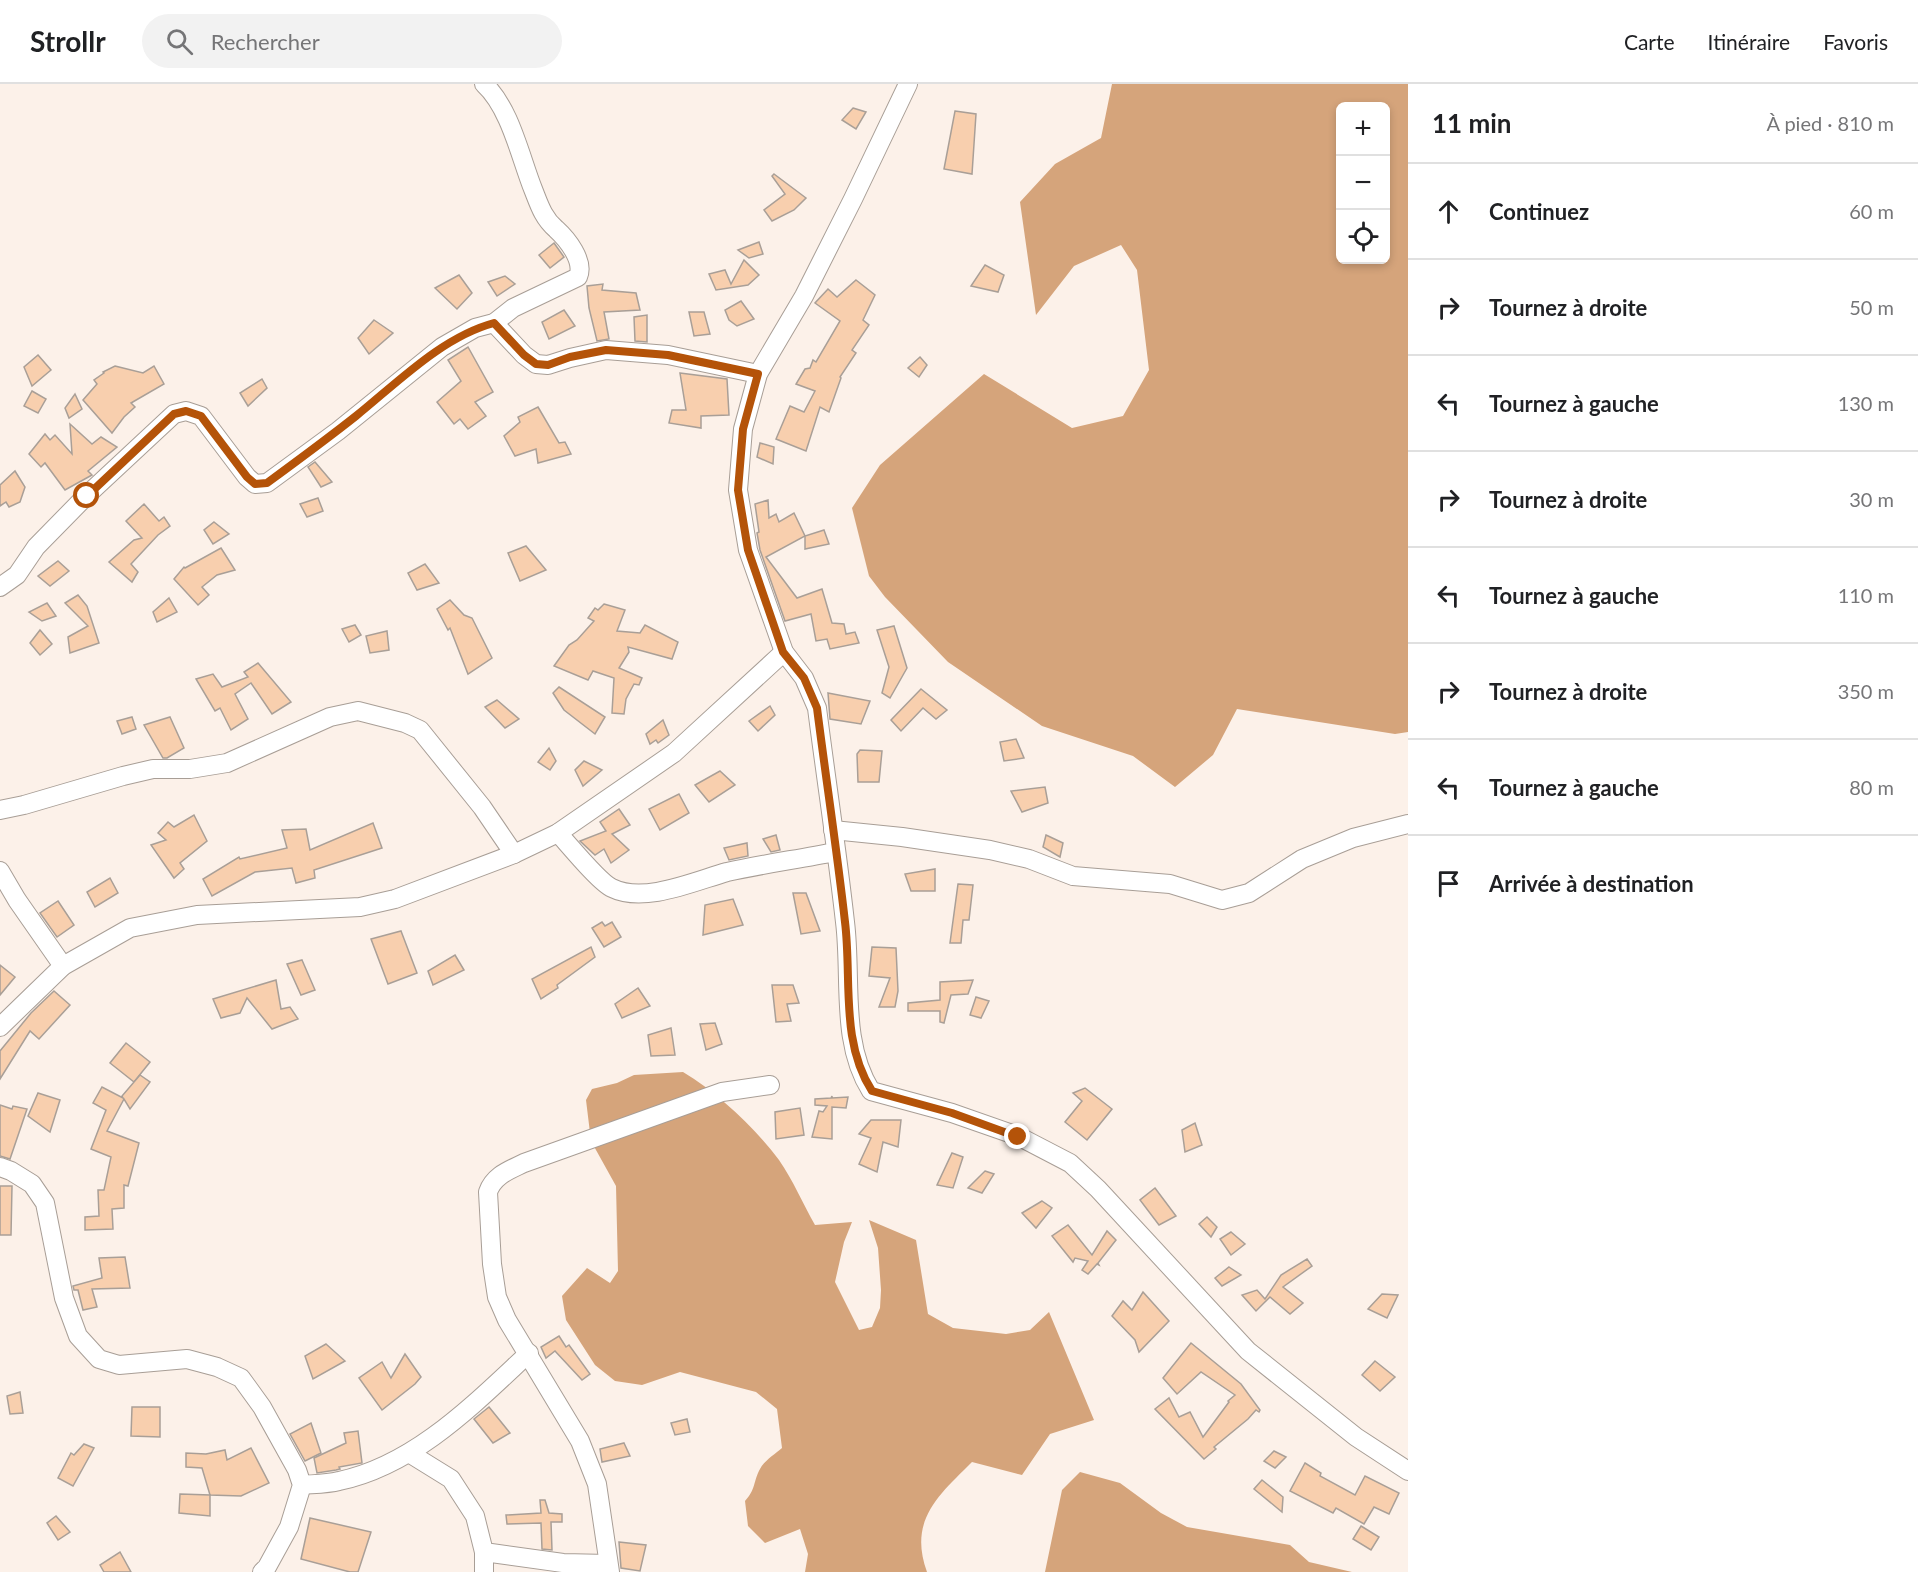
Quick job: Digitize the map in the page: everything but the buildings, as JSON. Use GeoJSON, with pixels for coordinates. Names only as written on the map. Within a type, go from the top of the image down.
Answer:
{"type":"FeatureCollection","features":[{"type":"Feature","properties":{"kind":"street"},"geometry":{"type":"LineString","coordinates":[[0,587],[17,575],[36,547],[174,414],[186,411],[201,416],[247,477],[255,484],[267,483],[338,431],[442,347],[475,328],[494,323],[513,308],[578,277],[580,273],[576,255],[565,237],[543,215],[509,123],[491,90],[484,84]]}},
{"type":"Feature","properties":{"kind":"street"},"geometry":{"type":"LineString","coordinates":[[908,84],[804,296],[758,374],[743,429],[738,490],[748,550],[783,652],[804,678],[817,708],[845,924],[851,1037],[860,1074],[872,1091],[952,1113],[1018,1137],[1070,1163],[1098,1189],[1248,1351],[1356,1437],[1408,1471]]}},
{"type":"Feature","properties":{"kind":"street"},"geometry":{"type":"LineString","coordinates":[[494,323],[524,355],[536,364],[548,365],[570,357],[606,350],[668,355],[758,374]]}},
{"type":"Feature","properties":{"kind":"street"},"geometry":{"type":"LineString","coordinates":[[0,1028],[63,966],[130,928],[197,915],[360,907],[395,899],[514,854],[558,833],[674,753],[783,652]]}},
{"type":"Feature","properties":{"kind":"street"},"geometry":{"type":"LineString","coordinates":[[0,810],[123,776],[153,770],[190,769],[227,763],[330,717],[358,711],[405,723],[420,730],[482,807],[514,854]]}},
{"type":"Feature","properties":{"kind":"street"},"geometry":{"type":"LineString","coordinates":[[833,830],[990,850],[1029,860],[1073,876],[1170,884],[1222,900],[1249,893],[1302,860],[1353,838],[1408,824]]}},
{"type":"Feature","properties":{"kind":"street"},"geometry":{"type":"LineString","coordinates":[[558,833],[609,887],[620,892],[641,893],[686,886],[727,873],[835,852]]}},
{"type":"Feature","properties":{"kind":"street"},"geometry":{"type":"LineString","coordinates":[[0,871],[16,900],[63,966]]}},
{"type":"Feature","properties":{"kind":"street"},"geometry":{"type":"LineString","coordinates":[[484,1552],[609,1568],[597,1484],[580,1441],[507,1320],[498,1297],[492,1264],[488,1192],[490,1185],[498,1176],[524,1163],[722,1092],[770,1085]]}},
{"type":"Feature","properties":{"kind":"street"},"geometry":{"type":"LineString","coordinates":[[0,1167],[32,1184],[45,1203],[64,1298],[78,1336],[99,1359],[119,1365],[187,1359],[217,1367],[241,1378],[262,1407],[297,1470],[302,1485],[289,1527],[262,1572]]}},
{"type":"Feature","properties":{"kind":"street"},"geometry":{"type":"LineString","coordinates":[[302,1485],[339,1481],[371,1471],[409,1453],[475,1403],[529,1353]]}},
{"type":"Feature","properties":{"kind":"street"},"geometry":{"type":"LineString","coordinates":[[409,1453],[451,1479],[474,1516],[484,1552],[484,1572]]}},
{"type":"Feature","properties":{"kind":"shaded area"},"geometry":{"type":"Polygon","coordinates":[[[1112,84],[1408,84],[1408,732],[1395,734],[1237,709],[1213,755],[1175,787],[1133,756],[1042,726],[948,662],[885,597],[869,576],[852,508],[880,465],[984,374],[1072,428],[1123,416],[1149,370],[1137,270],[1121,245],[1074,266],[1036,315],[1020,202],[1055,164],[1101,138],[1112,84]]]}},
{"type":"Feature","properties":{"kind":"shaded area"},"geometry":{"type":"Polygon","coordinates":[[[683,1072],[722,1100],[769,1148],[789,1176],[815,1225],[852,1222],[844,1242],[835,1282],[859,1330],[872,1327],[880,1308],[878,1248],[869,1220],[916,1240],[928,1314],[953,1328],[1006,1334],[1030,1330],[1049,1312],[1094,1420],[1050,1434],[1022,1475],[972,1462],[938,1498],[924,1523],[921,1538],[927,1572],[805,1572],[808,1554],[800,1529],[765,1543],[748,1526],[745,1501],[751,1493],[762,1466],[782,1448],[777,1409],[756,1392],[680,1372],[642,1385],[615,1381],[595,1365],[566,1320],[562,1296],[587,1268],[610,1283],[618,1271],[616,1186],[591,1141],[586,1100],[592,1089],[617,1083],[634,1075],[683,1072]]]}},
{"type":"Feature","properties":{"kind":"shaded area"},"geometry":{"type":"Polygon","coordinates":[[[1080,1472],[1120,1483],[1161,1513],[1187,1527],[1290,1545],[1309,1562],[1352,1572],[1045,1572],[1062,1490],[1080,1472]]]}},
{"type":"Feature","properties":{"kind":"route"},"geometry":{"type":"LineString","coordinates":[[87,496],[174,414],[186,411],[201,416],[247,477],[255,484],[267,483],[338,431],[442,347],[475,328],[494,323],[524,355],[536,364],[548,365],[570,357],[606,350],[668,355],[758,374],[743,429],[738,490],[748,550],[783,652],[804,678],[817,708],[845,924],[851,1037],[860,1074],[872,1091],[952,1113],[1018,1137]]}}]}
